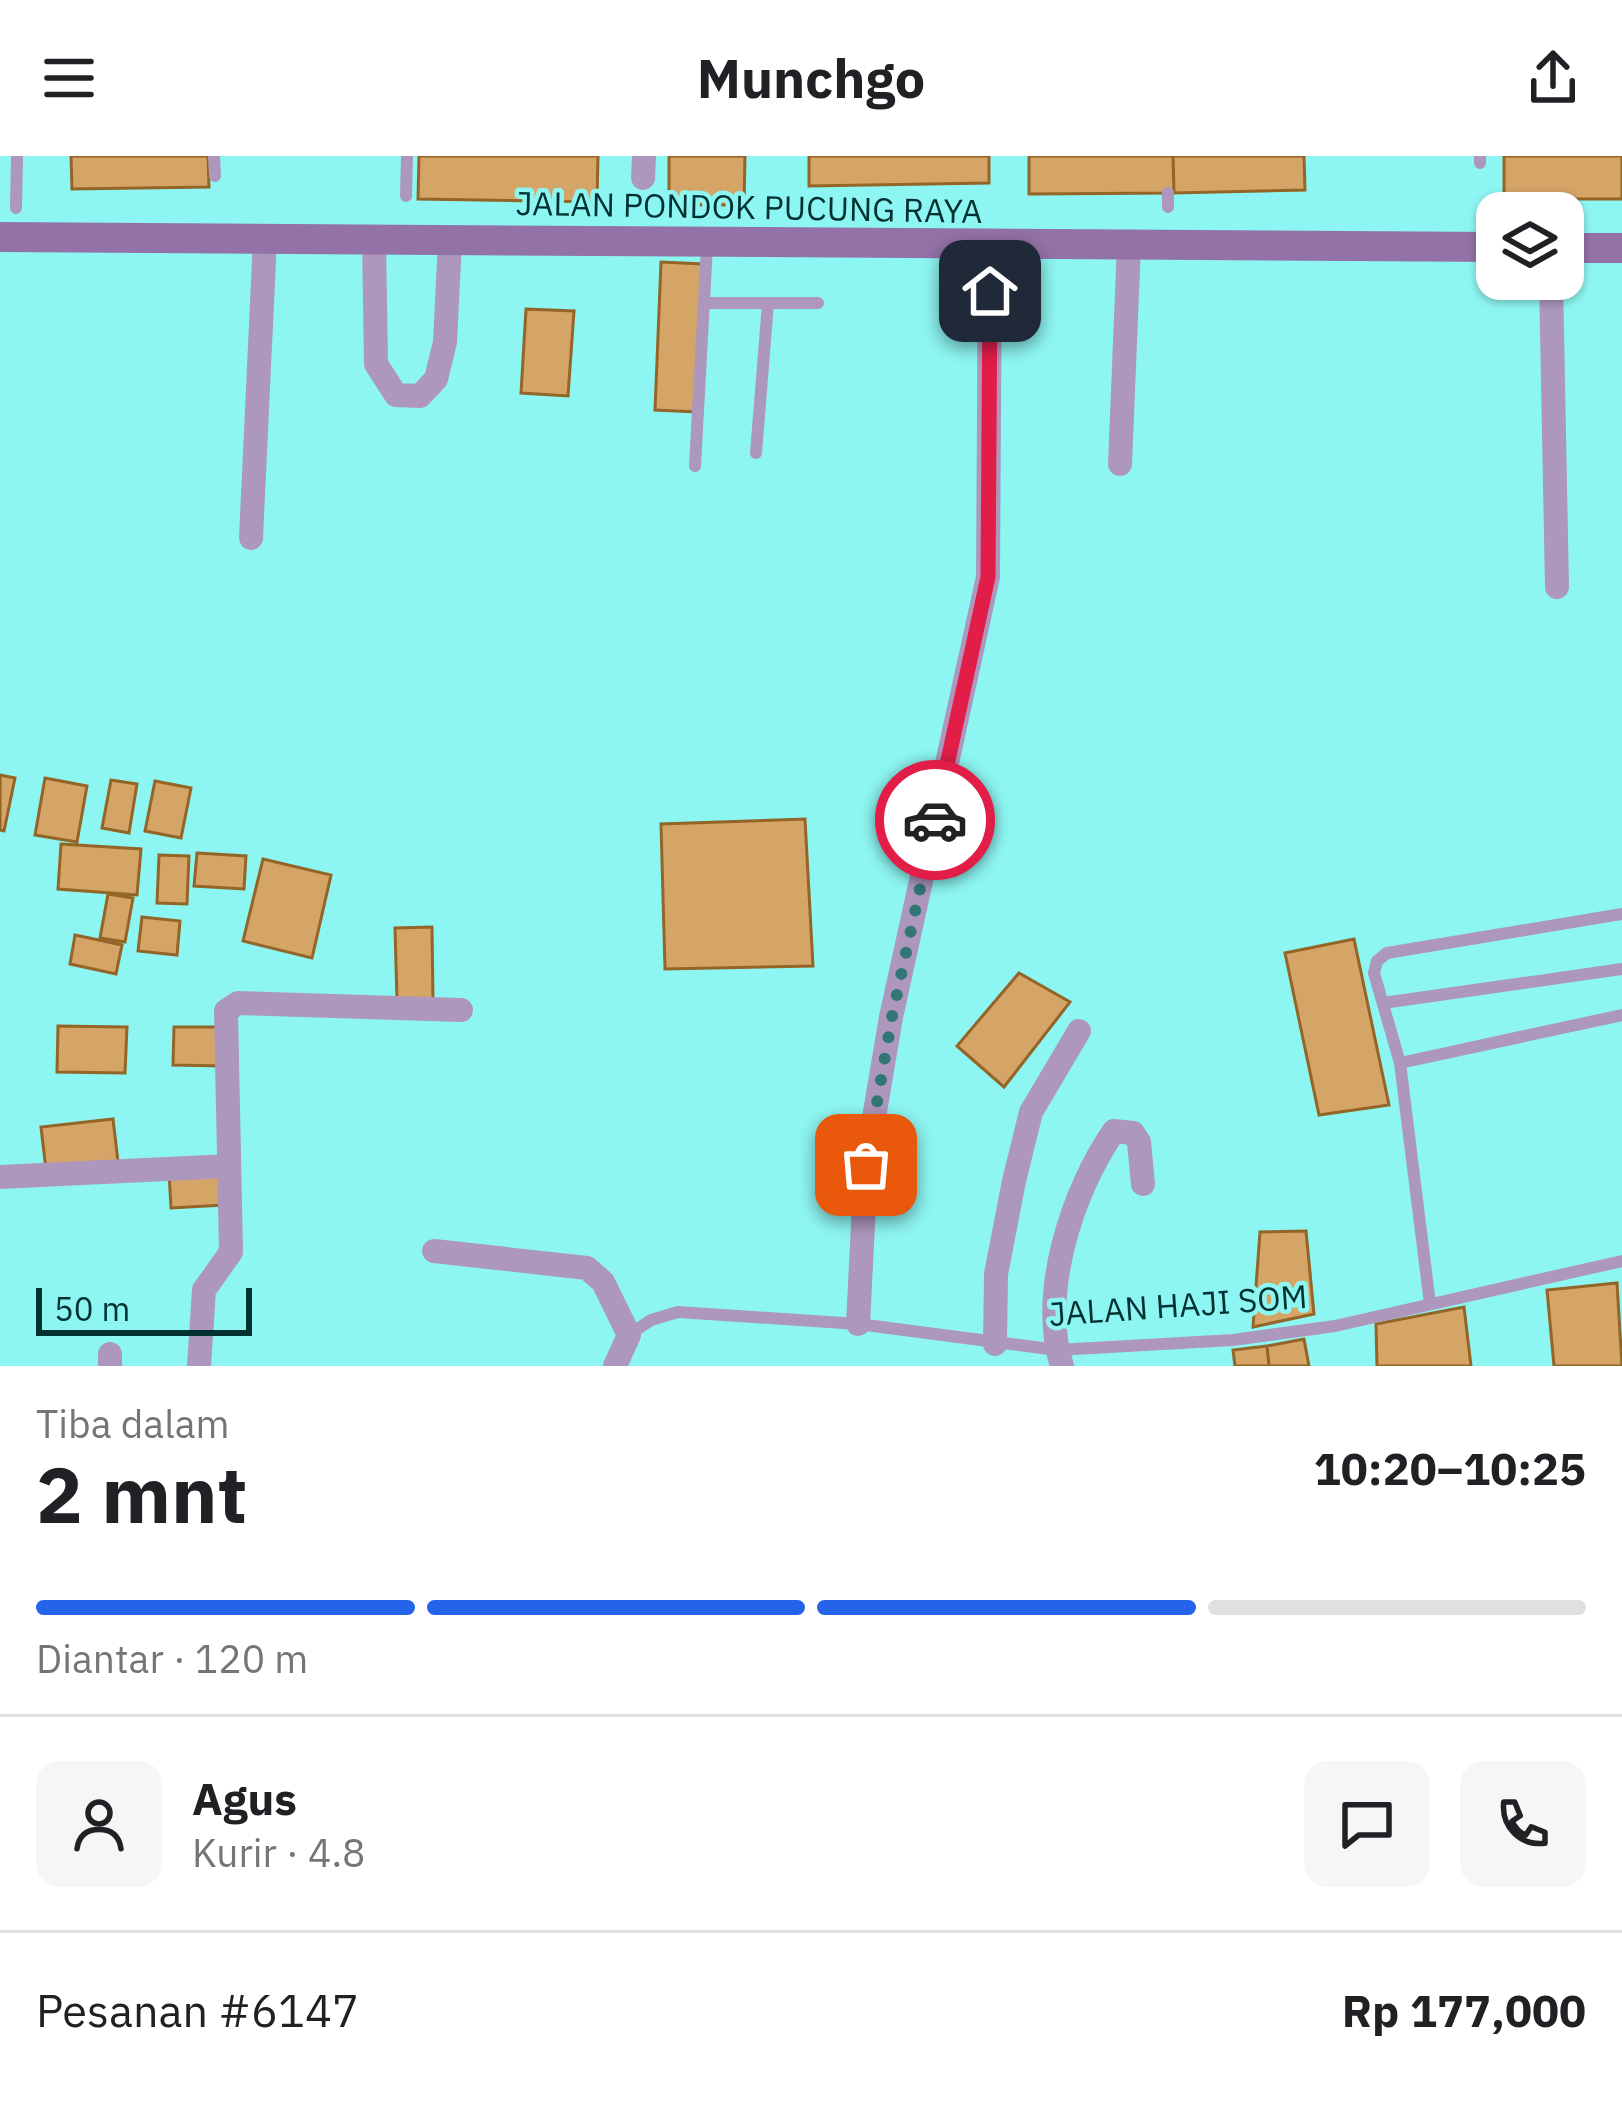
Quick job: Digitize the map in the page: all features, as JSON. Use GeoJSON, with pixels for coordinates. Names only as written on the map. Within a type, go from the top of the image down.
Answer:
{"type":"FeatureCollection","features":[{"type":"Feature","properties":{"kind":"main road","name":"JALAN PONDOK PUCUNG RAYA"},"geometry":{"type":"LineString","coordinates":[[0,237],[1476,248]]}},
{"type":"Feature","properties":{"kind":"main road"},"geometry":{"type":"LineString","coordinates":[[1584,248],[1622,248]]}},
{"type":"Feature","properties":{"kind":"street"},"geometry":{"type":"LineString","coordinates":[[251,538],[266,239]]}},
{"type":"Feature","properties":{"kind":"street"},"geometry":{"type":"LineString","coordinates":[[374,240],[376,364],[396,395],[420,396],[436,380],[445,342],[450,241]]}},
{"type":"Feature","properties":{"kind":"street"},"geometry":{"type":"LineString","coordinates":[[1120,464],[1129,245]]}},
{"type":"Feature","properties":{"kind":"street"},"geometry":{"type":"LineString","coordinates":[[858,1324],[866,1165],[888,1038],[988,577],[990,246]]}},
{"type":"Feature","properties":{"kind":"street"},"geometry":{"type":"LineString","coordinates":[[1551,300],[1556,587]]}},
{"type":"Feature","properties":{"kind":"street"},"geometry":{"type":"LineString","coordinates":[[199,1366],[204,1290],[231,1252],[224,1016],[230,1007],[238,1003],[460,1010]]}},
{"type":"Feature","properties":{"kind":"street"},"geometry":{"type":"LineString","coordinates":[[995,1344],[996,1274],[1031,1112],[1079,1031]]}},
{"type":"Feature","properties":{"kind":"street"},"geometry":{"type":"LineString","coordinates":[[1060,1358],[1055,1299],[1066,1234],[1099,1153],[1114,1131],[1133,1133],[1139,1142],[1143,1184]]}},
{"type":"Feature","properties":{"kind":"street"},"geometry":{"type":"LineString","coordinates":[[0,1177],[228,1166]]}},
{"type":"Feature","properties":{"kind":"street"},"geometry":{"type":"LineString","coordinates":[[434,1251],[587,1268],[603,1282],[629,1335],[615,1366]]}},
{"type":"Feature","properties":{"kind":"lane"},"geometry":{"type":"LineString","coordinates":[[16,208],[17,156]]}},
{"type":"Feature","properties":{"kind":"lane"},"geometry":{"type":"LineString","coordinates":[[214,156],[215,176]]}},
{"type":"Feature","properties":{"kind":"lane"},"geometry":{"type":"LineString","coordinates":[[406,196],[407,156]]}},
{"type":"Feature","properties":{"kind":"lane"},"geometry":{"type":"LineString","coordinates":[[0,180],[16,180]]}},
{"type":"Feature","properties":{"kind":"lane"},"geometry":{"type":"LineString","coordinates":[[695,466],[707,242]]}},
{"type":"Feature","properties":{"kind":"lane"},"geometry":{"type":"LineString","coordinates":[[705,303],[818,303]]}},
{"type":"Feature","properties":{"kind":"lane"},"geometry":{"type":"LineString","coordinates":[[756,453],[768,303]]}},
{"type":"Feature","properties":{"kind":"lane"},"geometry":{"type":"LineString","coordinates":[[1430,1304],[1400,1063],[1374,973],[1377,961],[1387,953],[1622,914]]}},
{"type":"Feature","properties":{"kind":"lane"},"geometry":{"type":"LineString","coordinates":[[1383,1003],[1622,969]]}},
{"type":"Feature","properties":{"kind":"lane"},"geometry":{"type":"LineString","coordinates":[[1400,1063],[1622,1016]]}},
{"type":"Feature","properties":{"kind":"lane","name":"JALAN HAJI SOM"},"geometry":{"type":"LineString","coordinates":[[629,1335],[651,1320],[678,1312],[858,1324],[1060,1358],[1335,1326],[1622,1261]]}},
{"type":"Feature","properties":{"kind":"building"},"geometry":{"type":"Polygon","coordinates":[[[71,156],[208,156],[209,187],[72,189],[71,156]]]}},
{"type":"Feature","properties":{"kind":"building"},"geometry":{"type":"Polygon","coordinates":[[[419,156],[598,156],[597,202],[418,199],[419,156]]]}},
{"type":"Feature","properties":{"kind":"building"},"geometry":{"type":"Polygon","coordinates":[[[669,156],[745,156],[744,205],[669,205],[669,156]]]}},
{"type":"Feature","properties":{"kind":"building"},"geometry":{"type":"Polygon","coordinates":[[[809,156],[989,156],[989,183],[809,186],[809,156]]]}},
{"type":"Feature","properties":{"kind":"building"},"geometry":{"type":"Polygon","coordinates":[[[1029,156],[1173,156],[1174,193],[1029,194],[1029,156]]]}},
{"type":"Feature","properties":{"kind":"building"},"geometry":{"type":"Polygon","coordinates":[[[1173,156],[1304,156],[1305,190],[1174,193],[1173,156]]]}},
{"type":"Feature","properties":{"kind":"building"},"geometry":{"type":"Polygon","coordinates":[[[1504,156],[1622,156],[1622,199],[1584,199],[1584,192],[1504,192],[1504,156]]]}},
{"type":"Feature","properties":{"kind":"building"},"geometry":{"type":"Polygon","coordinates":[[[661,262],[703,264],[697,412],[655,410],[661,262]]]}},
{"type":"Feature","properties":{"kind":"building"},"geometry":{"type":"Polygon","coordinates":[[[526,309],[574,311],[568,396],[521,393],[526,309]]]}},
{"type":"Feature","properties":{"kind":"building"},"geometry":{"type":"Polygon","coordinates":[[[0,775],[15,778],[4,831],[0,830],[0,775]]]}},
{"type":"Feature","properties":{"kind":"building"},"geometry":{"type":"Polygon","coordinates":[[[45,778],[87,786],[77,842],[35,835],[45,778]]]}},
{"type":"Feature","properties":{"kind":"building"},"geometry":{"type":"Polygon","coordinates":[[[111,780],[137,784],[129,833],[102,828],[111,780]]]}},
{"type":"Feature","properties":{"kind":"building"},"geometry":{"type":"Polygon","coordinates":[[[155,781],[191,788],[181,838],[145,831],[155,781]]]}},
{"type":"Feature","properties":{"kind":"building"},"geometry":{"type":"Polygon","coordinates":[[[805,819],[813,966],[665,969],[661,824],[805,819]]]}},
{"type":"Feature","properties":{"kind":"building"},"geometry":{"type":"Polygon","coordinates":[[[61,844],[141,849],[137,895],[58,889],[61,844]]]}},
{"type":"Feature","properties":{"kind":"building"},"geometry":{"type":"Polygon","coordinates":[[[197,853],[246,856],[244,889],[194,886],[197,853]]]}},
{"type":"Feature","properties":{"kind":"building"},"geometry":{"type":"Polygon","coordinates":[[[159,855],[189,856],[187,904],[157,903],[159,855]]]}},
{"type":"Feature","properties":{"kind":"building"},"geometry":{"type":"Polygon","coordinates":[[[263,859],[331,875],[312,958],[243,941],[263,859]]]}},
{"type":"Feature","properties":{"kind":"building"},"geometry":{"type":"Polygon","coordinates":[[[108,894],[133,898],[125,942],[100,938],[108,894]]]}},
{"type":"Feature","properties":{"kind":"building"},"geometry":{"type":"Polygon","coordinates":[[[142,917],[180,921],[177,955],[138,951],[142,917]]]}},
{"type":"Feature","properties":{"kind":"building"},"geometry":{"type":"Polygon","coordinates":[[[432,927],[433,1000],[397,1001],[395,928],[432,927]]]}},
{"type":"Feature","properties":{"kind":"building"},"geometry":{"type":"Polygon","coordinates":[[[75,935],[122,945],[116,974],[70,964],[75,935]]]}},
{"type":"Feature","properties":{"kind":"building"},"geometry":{"type":"Polygon","coordinates":[[[1354,939],[1389,1105],[1319,1115],[1285,953],[1354,939]]]}},
{"type":"Feature","properties":{"kind":"building"},"geometry":{"type":"Polygon","coordinates":[[[1019,973],[1070,1002],[1004,1087],[957,1046],[1019,973]]]}},
{"type":"Feature","properties":{"kind":"building"},"geometry":{"type":"Polygon","coordinates":[[[58,1026],[127,1027],[125,1073],[57,1072],[58,1026]]]}},
{"type":"Feature","properties":{"kind":"building"},"geometry":{"type":"Polygon","coordinates":[[[174,1027],[222,1027],[222,1066],[173,1065],[174,1027]]]}},
{"type":"Feature","properties":{"kind":"building"},"geometry":{"type":"Polygon","coordinates":[[[113,1119],[118,1162],[46,1170],[41,1127],[113,1119]]]}},
{"type":"Feature","properties":{"kind":"building"},"geometry":{"type":"Polygon","coordinates":[[[223,1170],[224,1205],[171,1208],[169,1172],[223,1170]]]}},
{"type":"Feature","properties":{"kind":"building"},"geometry":{"type":"Polygon","coordinates":[[[1306,1231],[1314,1314],[1253,1327],[1260,1232],[1306,1231]]]}},
{"type":"Feature","properties":{"kind":"building"},"geometry":{"type":"Polygon","coordinates":[[[1617,1283],[1622,1366],[1554,1366],[1547,1290],[1617,1283]]]}},
{"type":"Feature","properties":{"kind":"building"},"geometry":{"type":"Polygon","coordinates":[[[1464,1307],[1471,1366],[1377,1366],[1376,1324],[1464,1307]]]}},
{"type":"Feature","properties":{"kind":"building"},"geometry":{"type":"Polygon","coordinates":[[[1304,1339],[1309,1366],[1269,1366],[1267,1346],[1304,1339]]]}},
{"type":"Feature","properties":{"kind":"building"},"geometry":{"type":"Polygon","coordinates":[[[1267,1346],[1269,1366],[1235,1366],[1233,1350],[1267,1346]]]}},
{"type":"Feature","properties":{"kind":"way so far"},"geometry":{"type":"LineString","coordinates":[[866,1165],[935,820]]}},
{"type":"Feature","properties":{"kind":"route"},"geometry":{"type":"LineString","coordinates":[[935,820],[988,577],[990,291]]}}]}
